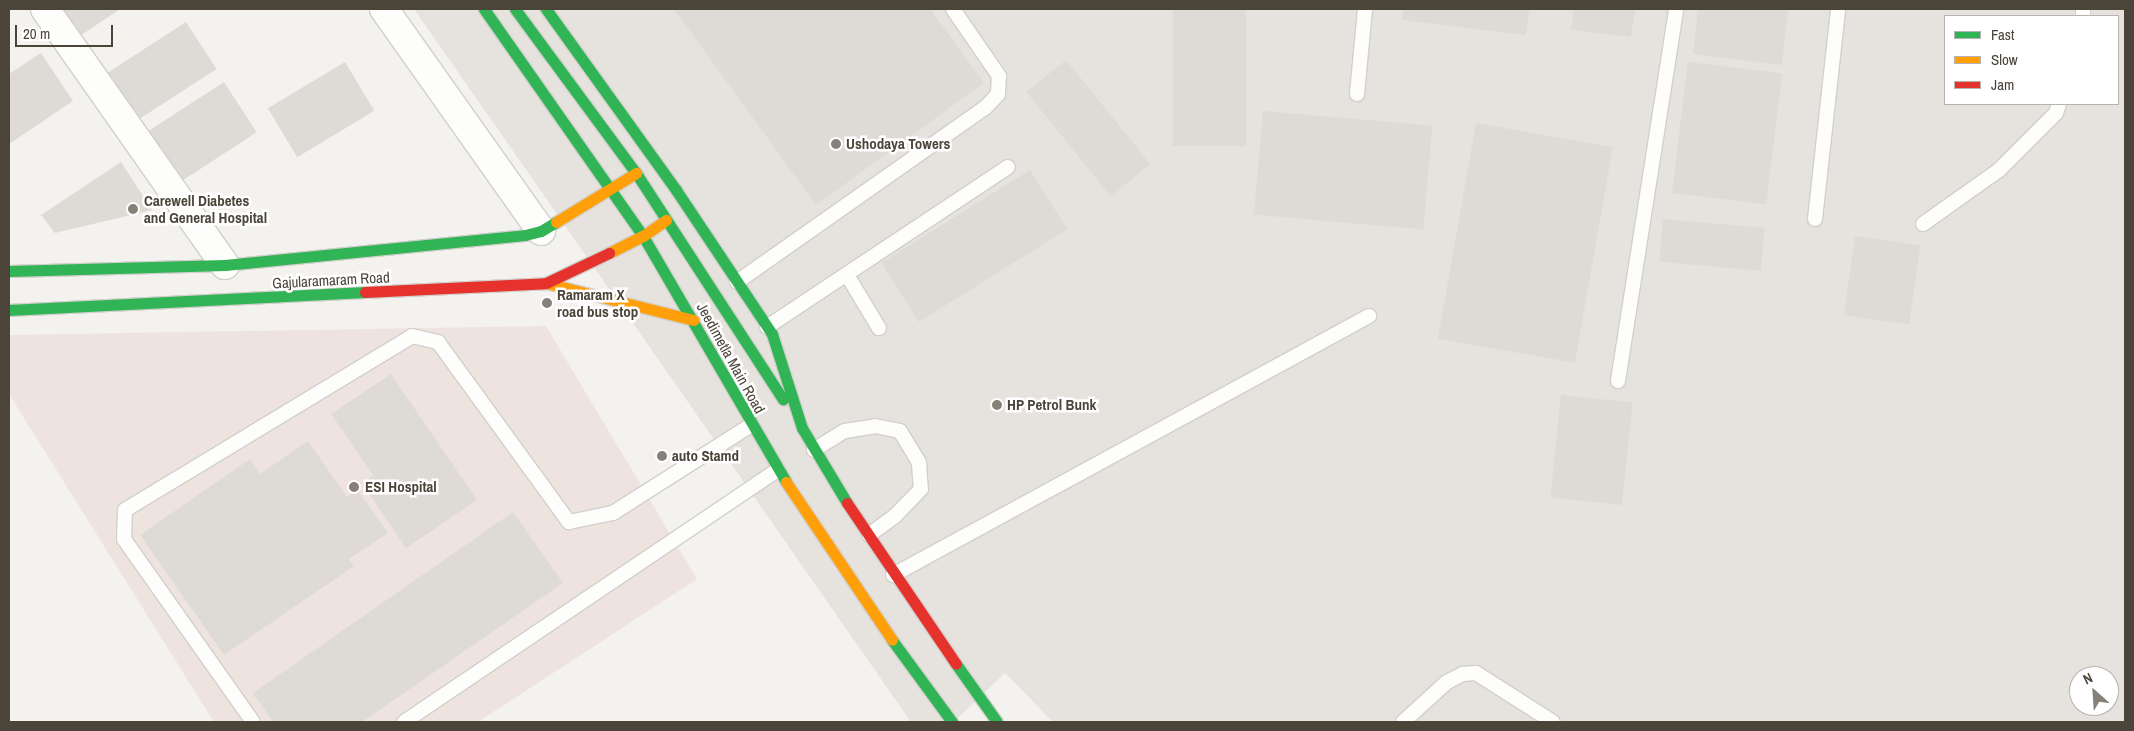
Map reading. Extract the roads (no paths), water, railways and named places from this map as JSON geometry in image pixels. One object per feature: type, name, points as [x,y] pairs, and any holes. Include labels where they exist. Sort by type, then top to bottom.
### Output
[{"type":"main road","name":"Jeedimetla Main Road","points":[[484,9],[643,236],[778,470],[865,603],[952,722]]},
{"type":"main road","points":[[515,9],[636,173],[802,428],[814,450],[894,574],[997,722]]},
{"type":"main road","points":[[565,9],[549,13],[676,190],[772,334],[802,428]]},
{"type":"main road","name":"Gajularamaram Road","points":[[9,271],[225,265],[541,231],[636,173]]},
{"type":"main road","name":"Gajularamaram Road","points":[[9,310],[546,283],[643,236],[666,220]]},
{"type":"main road","points":[[546,283],[693,320]]},
{"type":"street","points":[[46,9],[225,265]]},
{"type":"street","points":[[384,9],[541,231]]},
{"type":"lane","points":[[737,282],[985,108],[998,94],[999,76],[954,9]]},
{"type":"lane","points":[[1357,94],[1365,9]]},
{"type":"lane","points":[[1618,381],[1676,9]]},
{"type":"lane","points":[[1815,219],[1838,9]]},
{"type":"lane","points":[[1923,224],[2000,170],[2056,113],[2059,105]]},
{"type":"lane","points":[[767,327],[1008,167]]},
{"type":"lane","points":[[847,275],[879,328]]},
{"type":"lane","points":[[894,574],[1369,316]]},
{"type":"lane","points":[[253,722],[124,539],[125,510],[412,336],[438,342],[569,522],[614,513],[751,425]]},
{"type":"lane","points":[[814,450],[845,432],[875,426],[900,431],[919,463],[921,489],[895,516],[869,535]]},
{"type":"lane","points":[[404,722],[778,470]]},
{"type":"lane","points":[[1402,722],[1447,682],[1463,674],[1476,674],[1553,722]]},
{"type":"place","name":"Ushodaya Towers","points":[[836,144]]},
{"type":"place","name":"Carewell Diabetes and General Hospital","points":[[133,209]]},
{"type":"place","name":"Ramaram X road bus stop","points":[[547,303]]},
{"type":"place","name":"HP Petrol Bunk","points":[[997,405]]},
{"type":"place","name":"auto Stamd","points":[[662,456]]},
{"type":"place","name":"ESI Hospital","points":[[354,487]]}]
